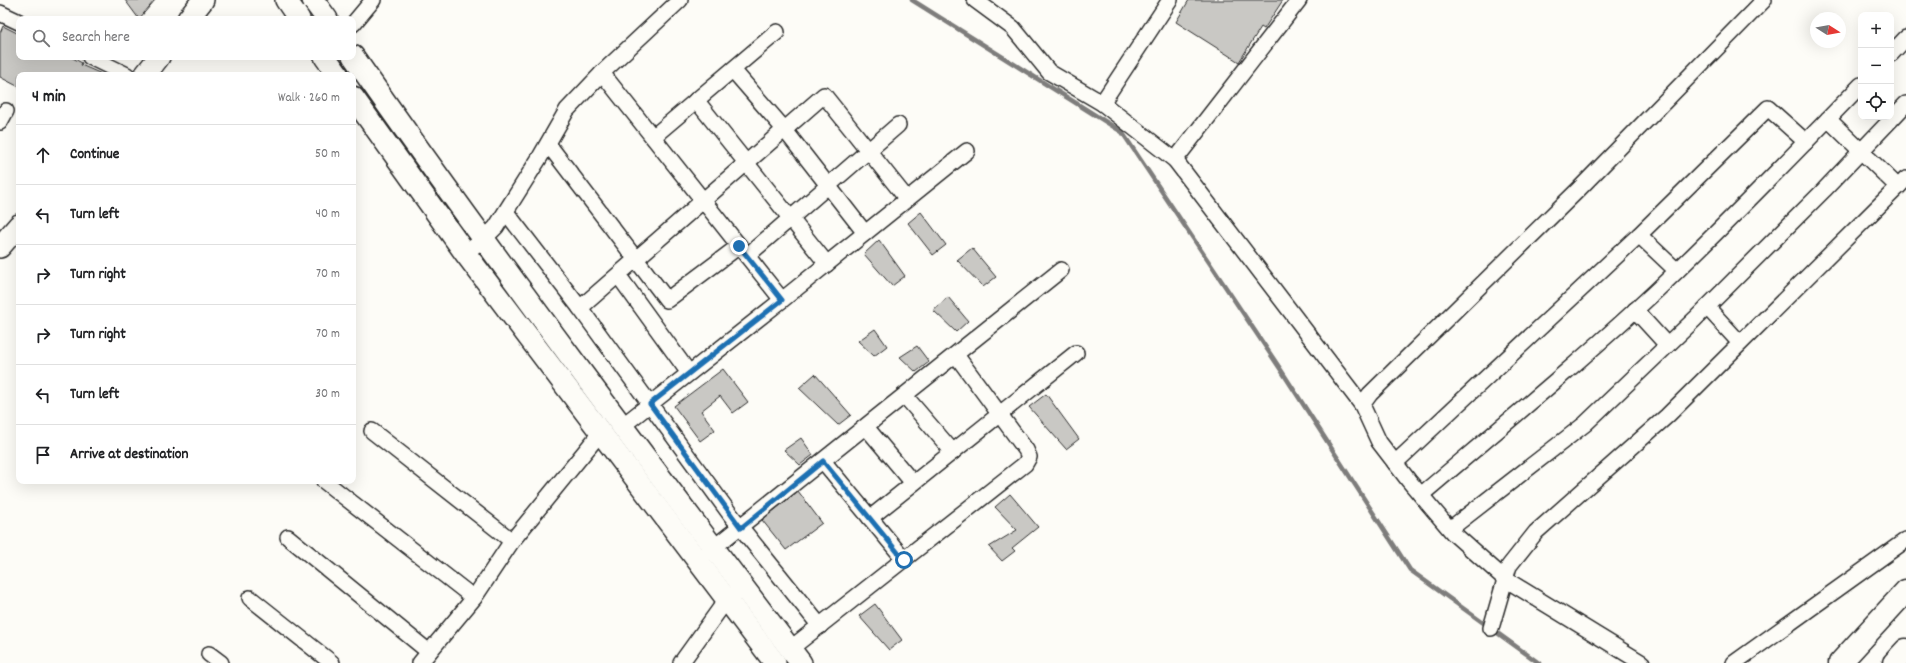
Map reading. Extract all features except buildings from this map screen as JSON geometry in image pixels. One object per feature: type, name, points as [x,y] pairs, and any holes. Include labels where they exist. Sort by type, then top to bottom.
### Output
[{"type":"highway","points":[[1840,663],[1906,591]]},
{"type":"highway","points":[[1894,663],[1906,650]]},
{"type":"street","points":[[286,0],[297,16]]},
{"type":"street","points":[[313,0],[325,16]]},
{"type":"street","points":[[356,20],[373,0]]},
{"type":"street","points":[[465,253],[483,240],[496,227],[548,144],[566,110],[602,73],[680,0]]},
{"type":"street","points":[[975,0],[1013,28],[1049,72],[1102,104],[1176,160],[1362,405],[1379,442],[1450,529],[1505,579],[1642,663]]},
{"type":"street","points":[[1102,104],[1170,0]]},
{"type":"street","points":[[1176,160],[1299,0]]},
{"type":"street","points":[[1362,405],[1370,394],[1578,190],[1764,0]]},
{"type":"street","points":[[0,13],[16,21]]},
{"type":"street","points":[[653,138],[777,32]]},
{"type":"street","points":[[1894,51],[1906,38]]},
{"type":"street","points":[[96,60],[121,72]]},
{"type":"street","points":[[147,72],[157,60]]},
{"type":"street","points":[[327,60],[336,72]]},
{"type":"street","points":[[356,60],[483,240],[621,427],[706,554],[735,593],[775,663]]},
{"type":"street","points":[[733,70],[784,129],[865,233]]},
{"type":"street","points":[[602,73],[782,300]]},
{"type":"street","points":[[1420,494],[1547,389],[1635,310],[1806,142],[1858,88]]},
{"type":"street","points":[[580,308],[824,94],[908,199]]},
{"type":"street","points":[[696,100],[827,264]]},
{"type":"street","points":[[356,101],[465,253],[601,432],[706,554]]},
{"type":"street","points":[[1450,529],[1586,424],[1706,307],[1906,104]]},
{"type":"street","points":[[1395,463],[1639,235],[1768,108],[1806,142]]},
{"type":"street","points":[[1491,628],[1509,566],[1536,532],[1667,416],[1902,183],[1860,152],[1828,119]]},
{"type":"street","points":[[548,144],[667,300],[743,251],[790,218],[898,125]]},
{"type":"street","points":[[621,427],[967,151]]},
{"type":"street","points":[[506,212],[580,308],[741,528],[820,626]]},
{"type":"street","points":[[0,246],[16,228]]},
{"type":"street","points":[[1639,235],[1677,270]]},
{"type":"street","points":[[706,554],[741,528],[1061,270]]},
{"type":"street","points":[[618,275],[689,374]]},
{"type":"street","points":[[1706,307],[1740,343]]},
{"type":"street","points":[[1635,310],[1667,345]]},
{"type":"street","points":[[870,518],[1076,353]]},
{"type":"street","points":[[735,593],[795,656],[820,626],[1025,464],[1029,457],[1026,450],[956,355]]},
{"type":"street","points":[[905,396],[953,452]]},
{"type":"street","points":[[866,427],[913,483]]},
{"type":"street","points":[[372,431],[512,541]]},
{"type":"street","points":[[288,537],[424,657],[474,598],[512,541],[601,432]]},
{"type":"street","points":[[823,461],[904,560]]},
{"type":"street","points":[[328,484],[474,598]]},
{"type":"street","points":[[1734,663],[1906,540]]},
{"type":"street","points":[[681,663],[735,593]]},
{"type":"street","points":[[250,598],[332,663]]},
{"type":"street","points":[[209,654],[221,663]]},
{"type":"waterway","points":[[912,0],[1122,132],[1281,370],[1410,570],[1539,663]]},
{"type":"route","points":[[739,246],[782,300],[650,404],[741,528],[823,461],[904,560]]}]
